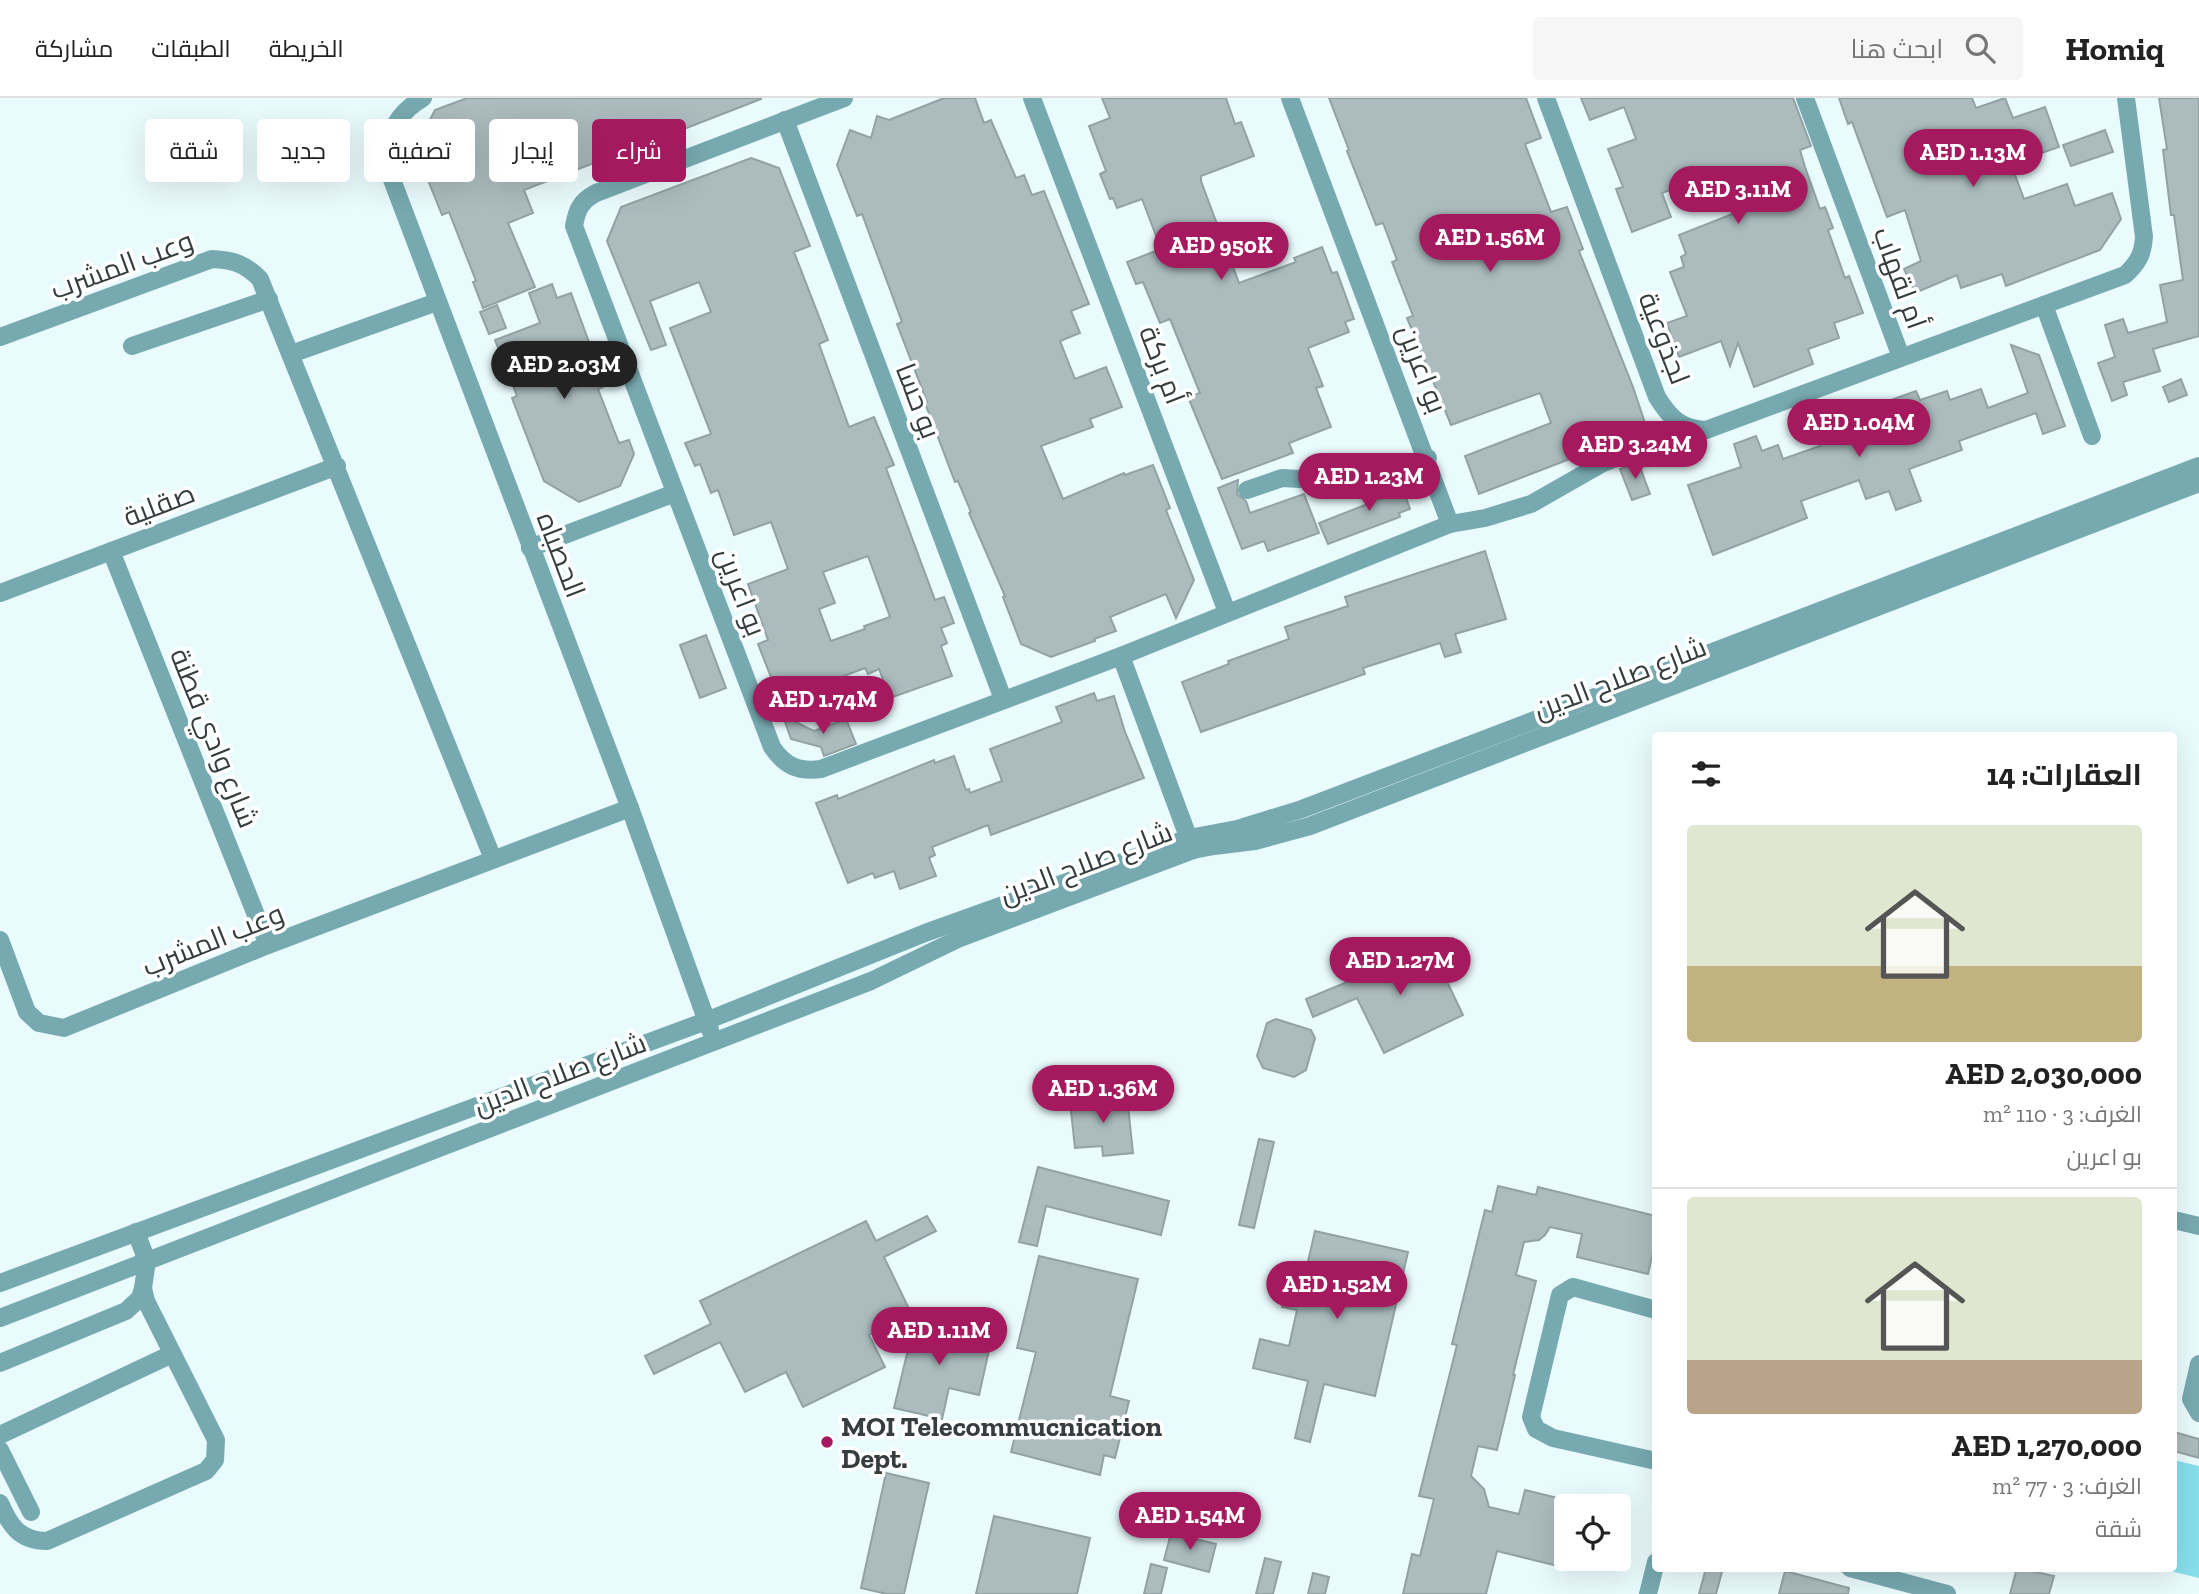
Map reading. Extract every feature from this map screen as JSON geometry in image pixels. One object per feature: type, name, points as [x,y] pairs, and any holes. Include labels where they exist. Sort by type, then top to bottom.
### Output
[{"type":"street","name":"الحصباه","points":[[423,98],[410,106],[391,130],[387,162],[437,302],[630,808],[714,1041]]},
{"type":"street","name":"بو اعرين","points":[[844,98],[596,192],[584,200],[576,212],[574,226],[772,747],[780,759],[792,768],[807,771],[821,769],[1121,656],[1450,524],[1290,98]]},
{"type":"street","name":"أم بركة","points":[[1032,98],[1227,612]]},
{"type":"street","name":"لجذوعية","points":[[1546,98],[1657,397],[1669,416],[1690,430]]},
{"type":"street","name":"أم لقهاب","points":[[1805,98],[1901,358]]},
{"type":"street","points":[[1450,524],[1485,518],[1531,504],[1603,463],[1690,430],[1706,430],[2125,275],[2136,265],[2143,253],[2144,237],[2126,98]]},
{"type":"street","name":"بو حسا","points":[[785,120],[1003,699]]},
{"type":"street","name":"وعب المشرب","points":[[0,337],[212,259],[231,260],[248,267],[260,279],[493,859]]},
{"type":"street","points":[[132,346],[269,299]]},
{"type":"street","points":[[291,354],[437,302]]},
{"type":"street","points":[[2044,305],[2092,436]]},
{"type":"street","points":[[1247,490],[1282,478],[1354,482],[1427,458]]},
{"type":"street","name":"صقلية","points":[[0,593],[337,466]]},
{"type":"street","name":"شارع صلاح الدين","points":[[0,1283],[706,1021],[925,933],[1302,809],[2199,466]]},
{"type":"street","name":"شارع صلاح الدين","points":[[0,1318],[871,982],[960,938],[1191,844],[1214,846],[1255,841],[1310,826],[2199,483]]},
{"type":"street","points":[[530,548],[675,493]]},
{"type":"street","name":"شارع وادي قطنة","points":[[111,551],[268,945]]},
{"type":"street","points":[[1121,656],[1191,844]]},
{"type":"street","name":"وعب المشرب","points":[[0,940],[27,1012],[39,1023],[64,1028],[268,945],[630,808]]},
{"type":"street","points":[[2177,1221],[2199,1226]]},
{"type":"street","points":[[0,1363],[126,1311],[140,1298],[147,1261],[136,1232]]},
{"type":"street","points":[[1652,1309],[1573,1287],[1560,1295],[1531,1417],[1536,1429],[1553,1438],[1652,1460]]},
{"type":"street","points":[[0,1503],[15,1531],[29,1539],[47,1541],[206,1471],[211,1466],[217,1453],[216,1440],[146,1301],[143,1288]]},
{"type":"street","points":[[0,1435],[172,1354]]},
{"type":"street","points":[[2199,1364],[2191,1399],[2199,1413]]},
{"type":"street","points":[[0,1450],[32,1512]]},
{"type":"street","points":[[1648,1594],[1654,1572]]},
{"type":"street","points":[[1881,1572],[1912,1576],[1947,1594]]},
{"type":"shaded area","points":[[2177,1461],[2199,1466],[2199,1578],[2174,1572],[2177,1572]]},
{"type":"building","points":[[467,98],[761,98],[686,128],[686,119],[592,119],[592,164],[578,169],[578,119],[489,119],[489,182],[545,182],[524,190],[533,213],[508,223],[535,287],[483,308],[473,282],[476,281],[449,212],[442,215],[429,182],[475,182],[475,119],[430,119],[435,110]]},
{"type":"building","points":[[944,98],[975,98],[984,123],[991,120],[1016,178],[1024,175],[1032,195],[1044,191],[1089,304],[1071,311],[1080,333],[1060,341],[1075,379],[1106,367],[1122,407],[1090,419],[1093,427],[1041,446],[1063,499],[1124,473],[1125,475],[1153,465],[1170,508],[1166,510],[1194,580],[1176,618],[1166,594],[1110,617],[1116,631],[1051,657],[1021,644],[1003,597],[1005,596],[958,481],[955,482],[925,403],[927,402],[897,324],[902,322],[862,214],[857,216],[837,165],[850,130],[871,138],[877,116],[889,120]]},
{"type":"building","points":[[1102,98],[1226,98],[1235,124],[1241,122],[1254,156],[1201,176],[1201,181],[1239,283],[1296,262],[1294,258],[1322,247],[1332,273],[1337,272],[1354,319],[1345,322],[1349,332],[1308,348],[1323,386],[1316,388],[1331,427],[1289,443],[1293,453],[1222,479],[1188,397],[1200,393],[1170,319],[1160,323],[1143,282],[1136,284],[1127,262],[1161,249],[1142,199],[1117,208],[1113,198],[1110,199],[1100,174],[1106,171],[1089,126],[1110,118]]},
{"type":"building","points":[[1329,98],[1526,98],[1541,138],[1525,144],[1551,212],[1567,207],[1583,249],[1579,251],[1645,423],[1588,446],[1590,450],[1562,462],[1479,494],[1465,456],[1551,423],[1540,393],[1451,425],[1407,318],[1413,316],[1392,262],[1397,260],[1383,223],[1376,225]]},
{"type":"building","points":[[1581,98],[1793,98],[1811,146],[1800,150],[1805,167],[1820,209],[1825,207],[1833,228],[1828,230],[1845,278],[1849,276],[1863,313],[1834,323],[1839,338],[1808,349],[1813,364],[1754,387],[1738,343],[1730,366],[1721,341],[1679,357],[1667,323],[1687,316],[1670,272],[1684,267],[1681,257],[1686,254],[1679,235],[1735,213],[1723,181],[1710,187],[1706,176],[1662,193],[1671,217],[1632,232],[1616,189],[1623,187],[1608,149],[1636,139],[1624,107],[1590,120]]},
{"type":"building","points":[[1839,98],[1972,98],[1976,108],[2005,98],[2013,118],[2045,107],[2059,147],[2011,164],[2024,199],[2067,184],[2075,206],[2112,193],[2121,219],[2100,250],[2006,286],[2002,274],[1961,288],[1957,275],[1915,293],[1904,269],[1921,261],[1905,210],[1887,217],[1852,122],[1848,124]]},
{"type":"building","points":[[2159,98],[2199,98],[2199,336],[2153,349],[2160,371],[2123,382],[2127,395],[2112,401],[2098,363],[2115,357],[2105,325],[2123,319],[2128,333],[2167,322],[2160,285],[2183,280],[2174,215],[2171,215],[2163,150],[2167,149]]},
{"type":"building","points":[[2105,130],[2113,152],[2071,166],[2063,145]]},
{"type":"building","points":[[751,158],[779,168],[810,246],[794,252],[828,340],[819,344],[849,427],[874,417],[894,465],[886,468],[935,600],[944,597],[954,623],[941,628],[947,643],[941,646],[952,676],[890,698],[879,669],[868,674],[865,668],[780,700],[758,644],[768,640],[748,584],[788,569],[771,522],[734,535],[718,490],[711,493],[700,464],[695,466],[685,443],[711,434],[670,328],[711,312],[699,282],[650,301],[666,345],[651,350],[607,241],[621,207]],"holes":[[[868,556],[890,617],[831,641],[819,609],[835,603],[823,572]]]},
{"type":"building","points":[[552,284],[557,298],[571,293],[605,386],[598,389],[619,443],[629,440],[634,454],[620,486],[579,502],[544,481],[512,398],[517,396],[495,340],[540,323],[529,293]]},
{"type":"building","points":[[497,305],[506,328],[489,334],[480,312]]},
{"type":"building","points":[[2011,345],[2039,355],[2065,426],[2043,434],[2036,413],[1959,441],[1962,450],[1909,469],[1921,501],[1896,510],[1889,491],[1866,499],[1859,480],[1801,501],[1807,518],[1713,555],[1688,485],[1741,467],[1734,444],[1756,436],[1762,451],[1778,445],[1783,459],[1820,446],[1818,440],[1843,431],[1848,444],[1894,427],[1885,402],[1916,391],[1920,400],[1947,391],[1950,400],[1981,389],[1988,408],[2028,393]]},
{"type":"building","points":[[2181,379],[2187,395],[2169,402],[2163,387]]},
{"type":"building","points":[[1638,462],[1650,494],[1632,500],[1620,469]]},
{"type":"building","points":[[1410,477],[1414,485],[1403,489],[1410,509],[1399,513],[1400,517],[1328,544],[1319,523],[1388,496],[1384,485]]},
{"type":"building","points":[[1238,480],[1237,494],[1246,501],[1250,513],[1304,494],[1319,533],[1268,551],[1264,541],[1242,549],[1218,488]]},
{"type":"building","points":[[1485,551],[1506,619],[1455,634],[1461,652],[1445,657],[1440,643],[1363,668],[1365,674],[1201,732],[1182,682],[1229,664],[1228,661],[1289,639],[1285,627],[1348,606],[1345,597]]},
{"type":"building","points":[[706,635],[726,688],[700,698],[680,645]]},
{"type":"building","points":[[1094,693],[1097,701],[1114,696],[1144,778],[991,835],[988,825],[932,847],[935,855],[929,858],[936,876],[900,889],[894,871],[875,878],[873,873],[848,883],[816,803],[837,795],[838,799],[934,760],[935,763],[954,756],[966,790],[969,789],[970,793],[1002,781],[990,749],[1062,722],[1056,707]]},
{"type":"building","points":[[783,716],[814,731],[846,719],[856,744],[824,756],[821,747],[791,739]]},
{"type":"building","points":[[1453,938],[1460,956],[1439,965],[1463,1015],[1384,1053],[1357,998],[1313,1017],[1306,999]]},
{"type":"building","points":[[1276,1019],[1311,1030],[1315,1038],[1306,1070],[1294,1077],[1263,1068],[1257,1056],[1267,1023]]},
{"type":"building","points":[[1127,1096],[1133,1153],[1103,1156],[1102,1146],[1075,1148],[1070,1102]]},
{"type":"building","points":[[1259,1139],[1274,1142],[1254,1228],[1239,1225]]},
{"type":"building","points":[[1038,1167],[1169,1201],[1161,1235],[1046,1206],[1037,1246],[1019,1242]]},
{"type":"building","points":[[1498,1186],[1536,1195],[1538,1187],[1652,1215],[1652,1256],[1648,1274],[1577,1257],[1582,1234],[1550,1227],[1539,1240],[1524,1242],[1516,1275],[1536,1281],[1515,1375],[1497,1450],[1478,1446],[1471,1476],[1484,1489],[1489,1507],[1519,1514],[1525,1490],[1554,1497],[1554,1565],[1497,1551],[1486,1594],[1403,1594],[1412,1554],[1420,1556],[1434,1499],[1419,1496],[1457,1345],[1452,1344],[1485,1210],[1492,1212]]},
{"type":"building","points":[[927,1216],[936,1231],[884,1257],[912,1315],[869,1335],[885,1367],[803,1407],[786,1372],[745,1392],[720,1342],[654,1374],[645,1356],[711,1324],[700,1301],[866,1221],[876,1241]]},
{"type":"building","points":[[1315,1231],[1408,1252],[1375,1396],[1324,1384],[1310,1442],[1295,1438],[1308,1381],[1253,1368],[1260,1339],[1289,1346],[1297,1310],[1282,1307],[1289,1276],[1304,1279]]},
{"type":"building","points":[[1039,1256],[1138,1279],[1110,1396],[1129,1401],[1115,1458],[1104,1455],[1100,1475],[1011,1452],[1036,1352],[1017,1348]]},
{"type":"building","points":[[916,1316],[963,1327],[961,1339],[990,1346],[979,1395],[949,1388],[942,1419],[894,1408]]},
{"type":"building","points":[[2177,1433],[2199,1439],[2199,1458],[2177,1452]]},
{"type":"building","points":[[886,1473],[929,1483],[904,1594],[887,1594],[861,1588]]},
{"type":"building","points":[[994,1516],[1090,1538],[1077,1594],[976,1594]]},
{"type":"building","points":[[1171,1533],[1216,1544],[1209,1572],[1164,1560]]},
{"type":"building","points":[[1265,1558],[1281,1562],[1273,1594],[1256,1594]]},
{"type":"building","points":[[1151,1564],[1167,1568],[1161,1594],[1144,1594]]},
{"type":"building","points":[[1705,1572],[1722,1572],[1716,1594],[1699,1594]]},
{"type":"building","points":[[1785,1572],[1849,1588],[1848,1594],[1779,1594]]},
{"type":"building","points":[[2016,1572],[2054,1576],[2049,1594],[2010,1594]]},
{"type":"building","points":[[1313,1573],[1329,1577],[1325,1594],[1308,1594]]},
{"type":"place","name":"MOI Telecommucnication Dept.","points":[[827,1442]]}]
